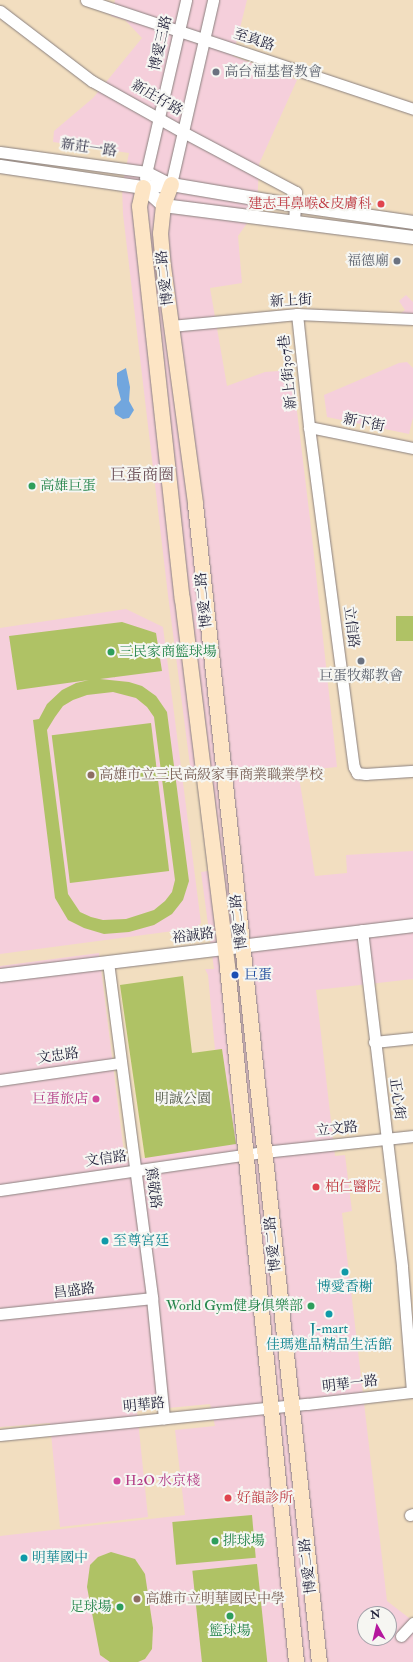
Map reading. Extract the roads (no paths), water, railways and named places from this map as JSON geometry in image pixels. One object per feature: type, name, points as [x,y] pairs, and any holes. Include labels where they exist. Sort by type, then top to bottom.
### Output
[{"type":"main road","name":"博愛二路","points":[[145,180],[139,206],[183,607],[224,948],[246,1154],[269,1408],[296,1662]]},
{"type":"main road","name":"博愛二路","points":[[171,184],[163,205],[160,233],[195,504],[290,1406],[319,1662]]},
{"type":"street","name":"至真路","points":[[86,0],[413,109]]},
{"type":"street","name":"博愛三路","points":[[145,180],[186,0]]},
{"type":"street","points":[[171,184],[212,0]]},
{"type":"street","name":"新庄仔路","points":[[0,11],[92,81],[183,132],[296,192],[294,220]]},
{"type":"street","name":"新莊一路","points":[[0,152],[145,180]]},
{"type":"street","points":[[0,166],[145,180],[295,205],[413,222]]},
{"type":"street","points":[[145,180],[163,205],[294,220],[413,237]]},
{"type":"street","name":"新上街","points":[[171,326],[297,314],[413,319]]},
{"type":"street","name":"新上街307巷","points":[[297,314],[309,427]]},
{"type":"street","name":"新下街","points":[[309,427],[413,448]]},
{"type":"street","name":"立信路","points":[[309,427],[354,767],[357,773],[366,774],[413,771]]},
{"type":"street","name":"裕誠路","points":[[0,975],[413,925]]},
{"type":"street","name":"正心街","points":[[362,930],[374,1042],[407,1267],[413,1392]]},
{"type":"street","name":"篤敬路","points":[[108,962],[120,1063],[152,1298],[164,1418]]},
{"type":"street","points":[[374,1042],[413,1038]]},
{"type":"street","name":"文忠路","points":[[0,1080],[120,1063]]},
{"type":"street","name":"立文路","points":[[264,1152],[413,1136]]},
{"type":"street","name":"文信路","points":[[0,1190],[264,1152]]},
{"type":"street","name":"昌盛路","points":[[0,1314],[152,1298]]},
{"type":"street","name":"明華一路","points":[[290,1406],[413,1392]]},
{"type":"street","name":"明華路","points":[[0,1435],[290,1406]]},
{"type":"street","points":[[401,1636],[413,1623]]},
{"type":"water","points":[[126,368],[130,387],[129,401],[134,410],[129,418],[123,419],[115,414],[114,407],[121,400],[117,385],[117,373]]},
{"type":"place","name":"高台福基督教會","points":[[216,72]]},
{"type":"place","name":"建志耳鼻喉&皮膚科","points":[[381,204]]},
{"type":"place","name":"福德廟","points":[[397,261]]},
{"type":"place","name":"高雄巨蛋","points":[[32,486]]},
{"type":"place","name":"三民家商籃球場","points":[[111,652]]},
{"type":"place","name":"巨蛋牧鄰教會","points":[[361,661]]},
{"type":"place","name":"高雄市立三民高級家事商業職業學校","points":[[91,775]]},
{"type":"place","name":"巨蛋","points":[[235,975]]},
{"type":"place","name":"巨蛋旅店","points":[[96,1099]]},
{"type":"place","name":"柏仁醫院","points":[[316,1187]]},
{"type":"place","name":"至尊宮廷","points":[[105,1241]]},
{"type":"place","name":"博愛香榭","points":[[345,1272]]},
{"type":"place","name":"World Gym健身俱樂部","points":[[311,1306]]},
{"type":"place","name":"J-mart 佳瑪進品精品生活館","points":[[329,1314]]},
{"type":"place","name":"H2O 水京棧","points":[[117,1481]]},
{"type":"place","name":"好韻診所","points":[[228,1498]]},
{"type":"place","name":"排球場","points":[[215,1541]]},
{"type":"place","name":"明華國中","points":[[24,1558]]},
{"type":"place","name":"高雄市立明華國民中學","points":[[137,1599]]},
{"type":"place","name":"足球場","points":[[120,1607]]},
{"type":"place","name":"籃球場","points":[[230,1616]]},
{"type":"district","name":"巨蛋商圈","points":[[142,475]]},
{"type":"park label","name":"明誠公園","points":[[183,1099]]}]
